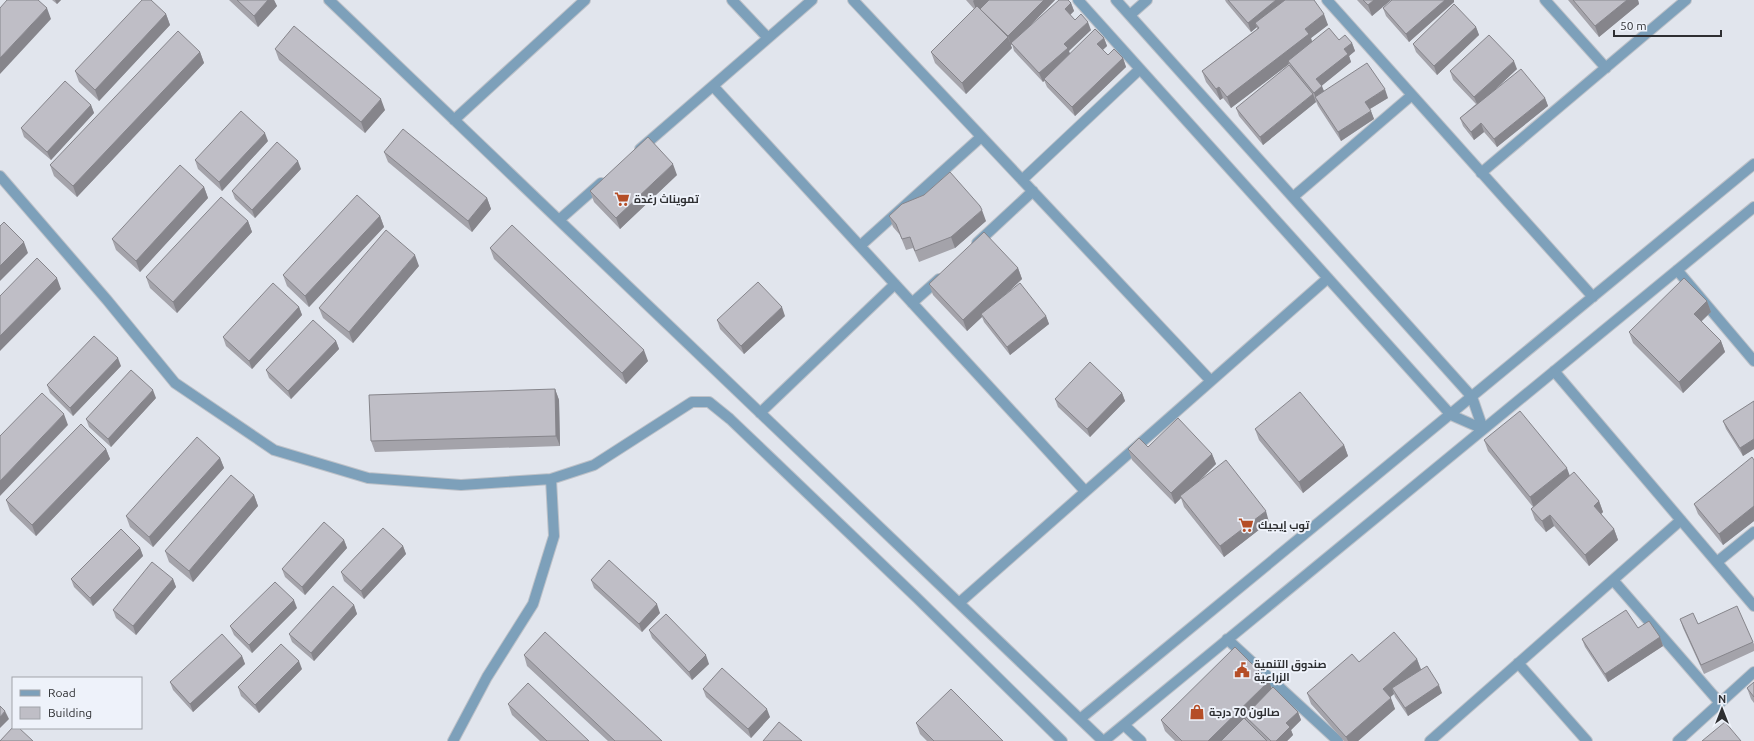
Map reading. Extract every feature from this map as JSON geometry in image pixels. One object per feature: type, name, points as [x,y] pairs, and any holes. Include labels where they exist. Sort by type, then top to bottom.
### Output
[{"type":"street","points":[[328,0],[1104,741],[1754,206]]},
{"type":"street","points":[[454,120],[585,0]]},
{"type":"street","points":[[732,0],[768,38]]},
{"type":"street","points":[[630,158],[812,0]]},
{"type":"street","points":[[853,0],[1211,380]]},
{"type":"street","points":[[1078,0],[1451,415],[1483,429]]},
{"type":"street","points":[[1116,0],[1472,397],[1483,429]]},
{"type":"street","points":[[1130,16],[1147,0]]},
{"type":"street","points":[[1328,0],[1593,297]]},
{"type":"street","points":[[1545,0],[1606,68]]},
{"type":"street","points":[[1481,173],[1686,0]]},
{"type":"street","points":[[1022,180],[1140,69]]},
{"type":"street","points":[[713,86],[1085,491]]},
{"type":"street","points":[[1293,197],[1412,95]]},
{"type":"street","points":[[860,246],[981,137]]},
{"type":"street","points":[[1080,719],[1754,164]]},
{"type":"street","points":[[0,176],[107,300],[175,383],[274,450],[368,478],[461,485],[551,479],[594,465],[692,402],[709,402],[730,419],[917,598],[1062,741]]},
{"type":"street","points":[[559,220],[606,179]]},
{"type":"street","points":[[970,250],[1033,191]]},
{"type":"street","points":[[1677,270],[1754,361]]},
{"type":"street","points":[[912,303],[947,271]]},
{"type":"street","points":[[958,603],[1328,278]]},
{"type":"street","points":[[760,413],[895,284]]},
{"type":"street","points":[[1554,371],[1754,606]]},
{"type":"street","points":[[453,741],[487,677],[533,604],[554,536],[551,479]]},
{"type":"street","points":[[1430,741],[1681,520]]},
{"type":"street","points":[[1717,562],[1754,532]]},
{"type":"street","points":[[1613,580],[1720,703]]},
{"type":"street","points":[[1228,639],[1338,741]]},
{"type":"street","points":[[1518,663],[1587,741]]},
{"type":"street","points":[[1678,741],[1754,672]]},
{"type":"street","points":[[1124,724],[1141,741]]},
{"type":"building","points":[[7,0],[38,0],[47,8],[0,58],[0,8]]},
{"type":"building","points":[[142,0],[151,0],[166,14],[95,90],[75,71]]},
{"type":"building","points":[[237,0],[268,0],[254,16]]},
{"type":"building","points":[[989,0],[1044,0],[1008,36],[980,9]]},
{"type":"building","points":[[1059,0],[1068,0],[1071,3],[1065,9],[1075,20],[1081,14],[1088,22],[1064,44],[1068,48],[1039,73],[1011,43]]},
{"type":"building","points":[[1228,0],[1276,0],[1248,23]]},
{"type":"building","points":[[1285,0],[1314,0],[1324,14],[1305,29],[1309,34],[1227,97],[1219,87],[1216,89],[1202,71],[1259,28],[1255,23]]},
{"type":"building","points":[[1363,0],[1374,0],[1368,5]]},
{"type":"building","points":[[1392,0],[1445,0],[1406,34],[1383,8]]},
{"type":"building","points":[[1573,0],[1627,0],[1595,26]]},
{"type":"building","points":[[1454,4],[1476,27],[1434,66],[1413,44]]},
{"type":"building","points":[[977,6],[1008,37],[962,83],[931,52]]},
{"type":"building","points":[[294,26],[381,99],[361,122],[275,49]]},
{"type":"building","points":[[1329,28],[1339,40],[1345,35],[1352,43],[1344,49],[1348,54],[1316,79],[1322,86],[1314,93],[1288,61]]},
{"type":"building","points":[[1095,29],[1104,38],[1097,44],[1108,55],[1114,49],[1123,58],[1072,107],[1044,79]]},
{"type":"building","points":[[178,31],[200,52],[73,186],[50,165]]},
{"type":"building","points":[[1489,35],[1514,61],[1474,97],[1450,71]]},
{"type":"building","points":[[1367,63],[1385,89],[1365,102],[1371,111],[1338,132],[1315,97]]},
{"type":"building","points":[[1289,65],[1313,94],[1260,137],[1236,108]]},
{"type":"building","points":[[1521,69],[1545,98],[1494,139],[1481,123],[1471,132],[1460,118]]},
{"type":"building","points":[[65,81],[91,105],[47,152],[21,128]]},
{"type":"building","points":[[241,111],[265,133],[219,182],[195,160]]},
{"type":"building","points":[[403,129],[487,198],[468,221],[384,152]]},
{"type":"building","points":[[648,137],[673,164],[616,218],[590,191]]},
{"type":"building","points":[[277,142],[298,161],[252,210],[232,191]]},
{"type":"building","points":[[180,165],[204,187],[136,261],[112,239]]},
{"type":"building","points":[[950,172],[982,210],[951,237],[915,251],[910,237],[902,239],[896,224],[889,216],[902,204],[924,195]]},
{"type":"building","points":[[357,195],[380,216],[305,296],[283,275]]},
{"type":"building","points":[[221,197],[248,221],[173,302],[146,277]]},
{"type":"building","points":[[4,222],[24,242],[0,266],[0,226]]},
{"type":"building","points":[[512,225],[644,350],[622,373],[490,248]]},
{"type":"building","points":[[386,230],[415,255],[349,332],[319,308]]},
{"type":"building","points":[[984,232],[1018,268],[963,320],[929,284]]},
{"type":"building","points":[[37,258],[57,278],[0,336],[0,296]]},
{"type":"building","points":[[1684,278],[1707,301],[1694,314],[1721,341],[1679,382],[1629,332]]},
{"type":"building","points":[[758,282],[782,307],[741,346],[717,320]]},
{"type":"building","points":[[273,283],[299,307],[249,361],[223,337]]},
{"type":"building","points":[[1020,283],[1046,316],[1007,347],[981,314]]},
{"type":"building","points":[[313,320],[336,341],[288,391],[266,370]]},
{"type":"building","points":[[94,336],[118,358],[70,408],[47,385]]},
{"type":"building","points":[[1090,362],[1122,393],[1087,429],[1055,399]]},
{"type":"building","points":[[131,370],[153,390],[108,439],[86,419]]},
{"type":"building","points":[[555,389],[556,436],[371,441],[369,395]]},
{"type":"building","points":[[1300,392],[1344,445],[1299,482],[1255,429]]},
{"type":"building","points":[[42,393],[64,414],[0,481],[0,436]]},
{"type":"building","points":[[1754,401],[1754,439],[1740,448],[1723,421]]},
{"type":"building","points":[[1520,411],[1567,468],[1530,497],[1484,440]]},
{"type":"building","points":[[1178,418],[1212,454],[1171,493],[1128,449],[1139,438],[1148,447]]},
{"type":"building","points":[[81,424],[106,449],[32,525],[6,500]]},
{"type":"building","points":[[197,437],[220,458],[149,537],[126,516]]},
{"type":"building","points":[[1752,457],[1754,460],[1754,506],[1719,534],[1694,504]]},
{"type":"building","points":[[1226,460],[1266,511],[1220,546],[1180,496]]},
{"type":"building","points":[[1574,472],[1599,501],[1594,506],[1614,529],[1585,555],[1550,515],[1542,521],[1531,509]]},
{"type":"building","points":[[231,475],[254,495],[189,571],[165,551]]},
{"type":"building","points":[[324,522],[344,540],[302,587],[282,569]]},
{"type":"building","points":[[383,528],[403,546],[361,591],[341,572]]},
{"type":"building","points":[[121,529],[140,548],[90,598],[71,579]]},
{"type":"building","points":[[609,560],[657,604],[639,624],[591,580]]},
{"type":"building","points":[[152,562],[173,579],[133,626],[113,610]]},
{"type":"building","points":[[275,582],[294,600],[249,645],[230,626]]},
{"type":"building","points":[[333,586],[354,605],[311,653],[289,634]]},
{"type":"building","points":[[1737,606],[1753,642],[1701,665],[1680,619],[1693,613],[1698,624]]},
{"type":"building","points":[[1626,610],[1638,628],[1649,621],[1660,637],[1605,674],[1582,639]]},
{"type":"building","points":[[666,614],[706,655],[689,672],[649,630]]},
{"type":"building","points":[[545,632],[662,741],[615,741],[524,655]]},
{"type":"building","points":[[1394,632],[1417,659],[1383,689],[1391,698],[1346,737],[1307,693],[1352,654],[1359,662]]},
{"type":"building","points":[[222,634],[242,656],[190,704],[170,682]]},
{"type":"building","points":[[281,644],[299,661],[255,705],[238,687]]},
{"type":"building","points":[[1235,647],[1269,681],[1208,741],[1182,741],[1161,720]]},
{"type":"building","points":[[1427,666],[1439,685],[1405,708],[1392,688]]},
{"type":"building","points":[[722,668],[767,709],[748,729],[703,689]]},
{"type":"building","points":[[1754,682],[1754,697],[1747,688]]},
{"type":"building","points":[[528,683],[589,741],[547,741],[508,704]]},
{"type":"building","points":[[1273,687],[1298,712],[1286,723],[1290,727],[1276,741],[1271,741],[1245,716]]},
{"type":"building","points":[[951,689],[1003,741],[934,741],[916,723]]},
{"type":"building","points":[[0,706],[5,711],[0,717]]},
{"type":"building","points":[[1244,718],[1267,741],[1221,741]]},
{"type":"building","points":[[779,722],[802,741],[763,741]]},
{"type":"building","points":[[1725,722],[1741,741],[1702,741]]},
{"type":"building","points":[[12,728],[20,729],[33,741],[0,741]]},
{"type":"place","name":"تمويناث رغدة","points":[[622,199]]},
{"type":"place","name":"توب إيجيك","points":[[1246,525]]},
{"type":"place","name":"صندوق التنمية الزراعية","points":[[1242,670]]},
{"type":"place","name":"صالون 70 درجة","points":[[1197,712]]}]
